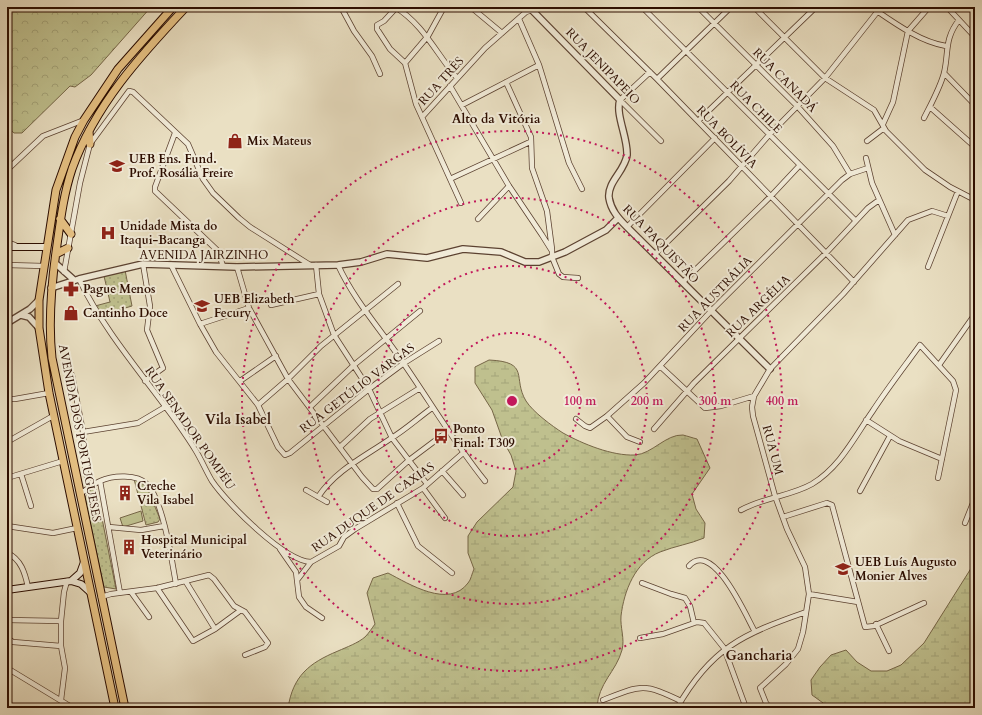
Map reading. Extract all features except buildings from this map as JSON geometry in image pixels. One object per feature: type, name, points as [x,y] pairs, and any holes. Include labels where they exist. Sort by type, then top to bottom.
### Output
[{"type":"highway","name":"AVENIDA DOS PORTUGUESES","points":[[114,708],[48,393],[39,328],[39,300],[59,178],[68,153],[84,120],[118,70],[173,7]]},
{"type":"highway","name":"AVENIDA DOS PORTUGUESES","points":[[125,708],[52,358],[49,321],[51,288],[60,219],[72,170],[89,131],[127,72],[186,7]]},
{"type":"highway","points":[[89,131],[90,144]]},
{"type":"highway","points":[[60,219],[71,234]]},
{"type":"highway","points":[[56,254],[68,248]]},
{"type":"highway","points":[[57,434],[62,432],[65,434],[70,462],[75,474]]},
{"type":"main road","points":[[7,247],[47,247]]},
{"type":"main road","points":[[69,581],[80,573],[84,561]]},
{"type":"main road","points":[[7,590],[69,581],[81,584],[91,593]]},
{"type":"street","points":[[341,7],[354,31],[372,56],[380,74]]},
{"type":"street","points":[[423,116],[416,104],[405,63],[390,49],[376,26],[384,21],[395,7],[408,16],[428,36],[456,78]]},
{"type":"street","points":[[405,63],[428,36],[444,7]]},
{"type":"street","name":"RUA BOLÍVIA","points":[[584,7],[657,79],[854,282]]},
{"type":"street","name":"RUA CHILE","points":[[642,7],[856,221]]},
{"type":"street","name":"RUA CANADÁ","points":[[698,7],[798,107],[833,146],[850,174]]},
{"type":"street","points":[[657,79],[731,7]]},
{"type":"street","points":[[754,7],[825,78],[874,110],[883,126],[925,170],[975,200]]},
{"type":"street","points":[[698,121],[816,7]]},
{"type":"street","points":[[871,7],[908,31],[936,44],[946,46]]},
{"type":"street","points":[[867,141],[883,126],[893,102],[908,31],[929,7]]},
{"type":"street","points":[[947,7],[974,33]]},
{"type":"street","points":[[472,8],[502,33]]},
{"type":"street","name":"RUA TRÊS","points":[[461,203],[423,116],[456,78],[502,33],[530,9]]},
{"type":"street","name":"RUA JENIPAPEIO","points":[[530,9],[661,141]]},
{"type":"street","points":[[655,254],[742,167],[769,135],[825,78],[878,11]]},
{"type":"street","points":[[519,19],[539,64],[569,163],[582,189]]},
{"type":"street","points":[[924,118],[944,73],[946,46],[953,29],[959,20]]},
{"type":"street","points":[[462,105],[539,64]]},
{"type":"street","points":[[620,100],[650,72]]},
{"type":"street","points":[[944,73],[975,105]]},
{"type":"street","points":[[506,82],[530,133],[534,176],[547,212],[552,254],[559,274],[563,277],[578,278]]},
{"type":"street","points":[[450,86],[494,158],[509,186],[552,254]]},
{"type":"street","points":[[64,272],[76,203],[90,144],[126,93],[133,92],[174,133],[188,144],[198,170],[213,193],[250,227],[313,265],[319,294],[334,335],[354,365],[381,411],[392,438],[427,484]]},
{"type":"street","name":"RUA PAQUISTÃO","points":[[620,100],[619,107],[626,139],[626,157],[609,195],[611,206],[618,218],[770,369]]},
{"type":"street","points":[[930,107],[975,147]]},
{"type":"street","points":[[7,170],[43,136],[84,120]]},
{"type":"street","points":[[174,133],[155,187],[155,191],[218,251],[223,266]]},
{"type":"street","points":[[627,227],[714,138]]},
{"type":"street","points":[[450,179],[530,142]]},
{"type":"street","points":[[866,158],[879,200],[894,235]]},
{"type":"street","points":[[683,282],[771,196],[800,165]]},
{"type":"street","name":"RUA AUSTRÁLIA","points":[[576,419],[590,428],[607,416],[660,366],[711,311],[828,194],[850,174],[868,168]]},
{"type":"street","points":[[478,219],[509,186]]},
{"type":"street","points":[[928,267],[958,191]]},
{"type":"street","name":"RUA ARGÉLIA","points":[[654,429],[687,390],[826,253],[868,208],[879,200]]},
{"type":"street","name":"RUA UM","points":[[770,708],[760,691],[760,687],[786,664],[798,649],[803,632],[809,594],[805,567],[775,496],[753,416],[752,407],[754,396],[770,369],[854,282],[908,220],[914,216],[936,211],[948,216]]},
{"type":"street","name":"AVENIDA JAIRZINHO","points":[[51,288],[143,264],[237,267],[338,265],[361,262],[387,254],[427,258],[462,249],[501,252],[529,262],[539,262],[552,254],[606,230],[618,218]]},
{"type":"street","points":[[7,242],[16,246]]},
{"type":"street","points":[[55,263],[64,272],[77,280]]},
{"type":"street","points":[[143,264],[150,306],[147,330],[163,368],[145,381]]},
{"type":"street","points":[[7,265],[44,266]]},
{"type":"street","points":[[171,265],[200,324],[216,352],[258,405],[288,379],[334,335],[365,312],[398,284]]},
{"type":"street","points":[[338,265],[355,298],[404,363],[432,408],[486,481]]},
{"type":"street","points":[[237,267],[249,308],[288,379],[370,487],[377,489],[408,461],[448,431]]},
{"type":"street","name":"RUA SENADOR POMPÉU","points":[[77,280],[91,303],[145,381],[196,451],[213,482],[239,513],[278,546],[302,561],[311,562]]},
{"type":"street","points":[[975,291],[973,317],[975,330]]},
{"type":"street","points":[[271,305],[319,294]]},
{"type":"street","points":[[7,322],[21,315],[39,300]]},
{"type":"street","points":[[200,324],[249,308]]},
{"type":"street","points":[[310,407],[354,365],[420,311]]},
{"type":"street","points":[[21,315],[29,317],[39,328]]},
{"type":"street","points":[[939,365],[973,317]]},
{"type":"street","name":"RUA GETÚLIO VARGAS","points":[[258,405],[281,452],[285,455],[290,453],[324,427],[404,363],[439,341]]},
{"type":"street","points":[[741,510],[775,496],[805,487],[828,472],[842,457],[866,420],[920,345],[953,381],[956,390],[938,478]]},
{"type":"street","points":[[240,381],[276,356]]},
{"type":"street","points":[[660,366],[706,408],[721,406],[754,396]]},
{"type":"street","points":[[72,375],[83,432],[85,467],[89,488]]},
{"type":"street","points":[[340,447],[370,419],[420,388]]},
{"type":"street","points":[[7,399],[48,393]]},
{"type":"street","points":[[83,432],[138,423],[165,407]]},
{"type":"street","points":[[318,496],[329,481],[392,438],[432,408]]},
{"type":"street","points":[[7,442],[53,416]]},
{"type":"street","points":[[607,416],[627,437],[640,442]]},
{"type":"street","points":[[866,420],[910,447],[942,459]]},
{"type":"street","points":[[860,491],[890,436]]},
{"type":"street","name":"RUA DUQUE DE CAXIAS","points":[[298,580],[311,562],[338,546],[344,537],[355,529],[423,488],[464,453]]},
{"type":"street","points":[[7,478],[63,461]]},
{"type":"street","points":[[442,471],[463,495]]},
{"type":"street","points":[[21,474],[31,506]]},
{"type":"street","points":[[80,494],[100,480],[115,477],[136,478],[145,482],[149,486],[164,526],[176,584]]},
{"type":"street","points":[[100,480],[120,593]]},
{"type":"street","points":[[423,488],[445,518]]},
{"type":"street","points":[[306,490],[327,502]]},
{"type":"street","points":[[965,523],[975,498]]},
{"type":"street","points":[[783,518],[827,503],[832,505],[865,626],[868,628],[924,603]]},
{"type":"street","points":[[397,504],[418,546],[452,573]]},
{"type":"street","points":[[7,526],[47,533],[77,528]]},
{"type":"street","points":[[109,527],[141,530],[164,526]]},
{"type":"street","points":[[278,546],[294,567],[298,580],[298,592],[302,601],[312,612],[322,618]]},
{"type":"street","points":[[7,553],[13,556],[22,566],[28,587]]},
{"type":"street","points":[[689,566],[694,560],[699,560],[713,566],[722,575],[755,632]]},
{"type":"street","points":[[101,594],[131,592],[157,588],[186,582],[205,576],[211,576],[233,605],[248,615],[268,643],[265,647],[246,655]]},
{"type":"street","points":[[61,700],[65,668],[61,646],[61,621],[64,592],[69,581]]},
{"type":"street","points":[[186,582],[215,629]]},
{"type":"street","points":[[642,583],[685,598],[690,606],[694,624]]},
{"type":"street","points":[[157,588],[190,639],[194,641],[215,629],[241,610]]},
{"type":"street","points":[[131,592],[149,618]]},
{"type":"street","points":[[809,594],[858,602]]},
{"type":"street","points":[[677,708],[691,684],[708,663],[724,648],[755,632],[806,612]]},
{"type":"street","points":[[7,620],[61,621]]},
{"type":"street","points":[[640,638],[663,634],[694,624],[704,623],[724,648],[746,708]]},
{"type":"street","points":[[876,624],[889,651]]},
{"type":"street","points":[[7,638],[13,642],[61,646]]},
{"type":"street","points":[[7,668],[73,708]]},
{"type":"street","points":[[603,700],[631,689],[646,687],[658,690],[681,701]]},
{"type":"green space","points":[[7,7],[151,7],[91,75],[75,87],[70,86],[22,133],[14,133],[7,127]]},
{"type":"green space","points":[[125,270],[132,306],[101,315],[95,306],[110,302],[104,276]]},
{"type":"green space","points":[[489,360],[502,361],[511,364],[518,373],[522,393],[533,410],[563,433],[589,445],[617,454],[635,455],[641,454],[677,436],[683,435],[697,439],[710,468],[692,494],[696,509],[705,523],[704,538],[660,552],[651,557],[637,570],[628,587],[621,616],[623,642],[622,650],[616,665],[600,691],[597,708],[288,708],[294,687],[304,672],[319,660],[352,645],[365,637],[375,624],[367,593],[373,578],[388,573],[418,588],[440,594],[450,594],[460,590],[469,582],[474,569],[468,553],[468,536],[477,522],[513,487],[516,471],[511,455],[503,441],[492,410],[475,383],[475,367]]},
{"type":"green space","points":[[134,479],[146,485],[160,519],[158,522],[146,525]]},
{"type":"green space","points":[[94,487],[96,488],[116,589],[104,587],[85,498],[88,492]]},
{"type":"green space","points":[[141,511],[143,521],[123,527],[120,518]]},
{"type":"green space","points":[[975,562],[975,708],[830,708],[812,695],[811,680],[831,655],[846,650],[857,662],[871,671],[887,671],[901,665],[924,643]]},
{"type":"place","name":"Mix Mateus","points":[[235,141]]},
{"type":"place","name":"UEB Ens. Fund. Prof. Rosália Freire","points":[[117,166]]},
{"type":"place","name":"Unidade Mista do Itaqui-Bacanga","points":[[108,233]]},
{"type":"place","name":"Pague Menos","points":[[71,289]]},
{"type":"place","name":"UEB Elizabeth Fecury","points":[[202,306]]},
{"type":"place","name":"Cantinho Doce","points":[[71,313]]},
{"type":"place","name":"Ponto Final: T309","points":[[441,436]]},
{"type":"place","name":"Creche Vila Isabel","points":[[125,493]]},
{"type":"place","name":"Hospital Municipal Veterinário","points":[[129,547]]},
{"type":"place","name":"UEB Luís Augusto Monier Alves","points":[[843,569]]},
{"type":"district","name":"Alto da Vitória","points":[[496,119]]},
{"type":"district","name":"Vila Isabel","points":[[238,419]]},
{"type":"district","name":"Gancharia","points":[[759,655]]}]
